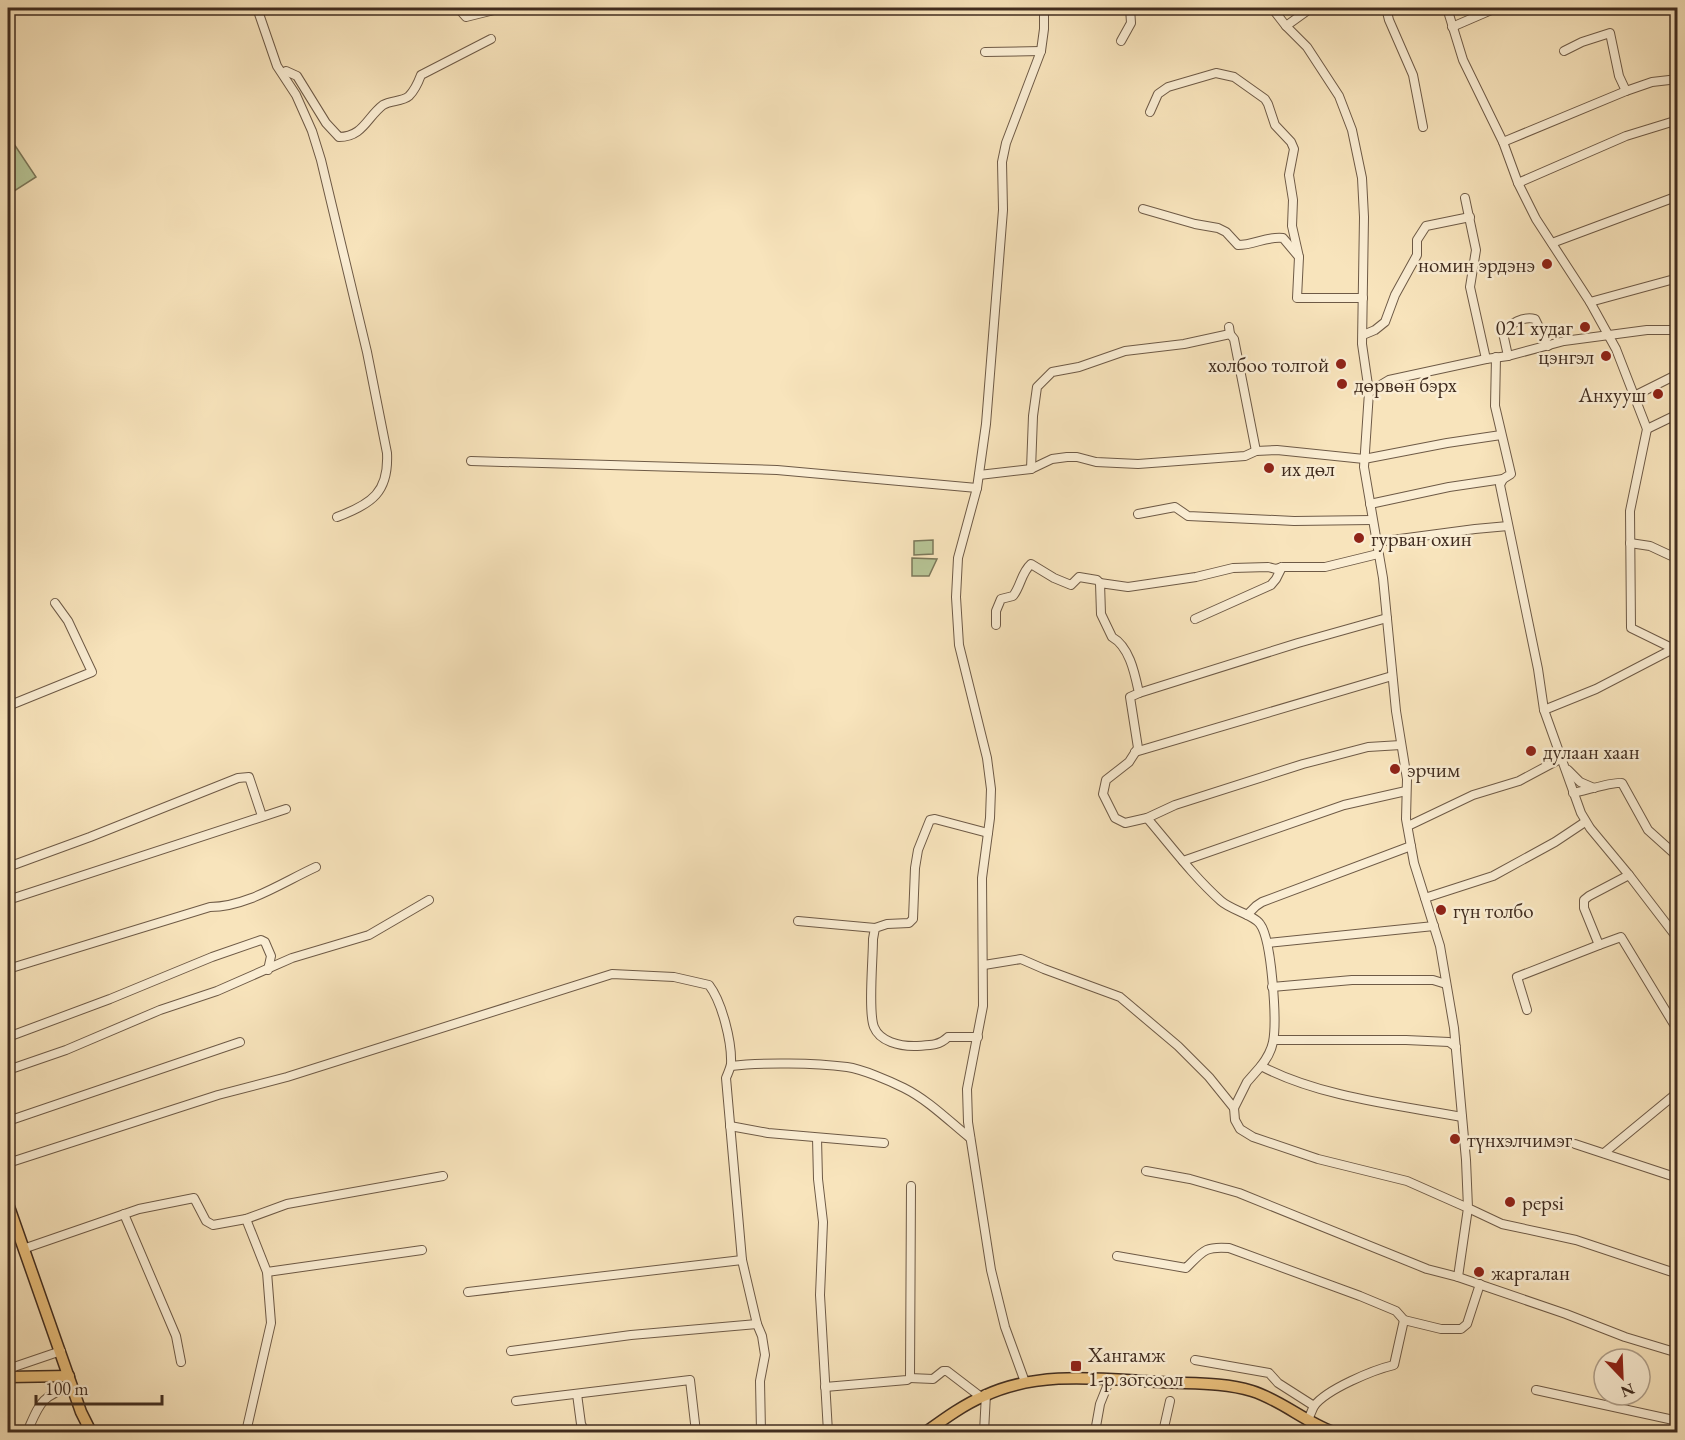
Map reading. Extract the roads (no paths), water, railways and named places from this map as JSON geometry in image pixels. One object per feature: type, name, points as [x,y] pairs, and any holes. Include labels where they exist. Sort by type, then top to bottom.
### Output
[{"type":"main road","points":[[8,1204],[22,1249],[91,1432]]},
{"type":"main road","points":[[8,1377],[71,1381]]},
{"type":"main road","points":[[926,1432],[984,1396],[1025,1382],[1063,1378],[1208,1384],[1242,1388],[1275,1401],[1333,1432]]},
{"type":"street","points":[[257,8],[277,66],[296,95],[312,131],[321,160],[367,352],[387,453],[388,466],[385,484],[376,496],[360,509],[337,517]]},
{"type":"street","points":[[458,8],[466,16],[502,8]]},
{"type":"street","points":[[1025,1382],[996,1292],[970,1138],[968,1089],[983,1006],[982,887],[991,802],[990,773],[959,645],[956,618],[958,558],[977,488],[986,424],[1003,210],[1002,162],[1006,143],[1041,51],[1044,8]]},
{"type":"street","points":[[1121,41],[1131,23],[1130,8]]},
{"type":"street","points":[[1272,8],[1286,26],[1307,46],[1339,96],[1352,130],[1362,178],[1362,344],[1369,392],[1364,459],[1377,542],[1392,676],[1407,779],[1406,819],[1411,846],[1440,946],[1456,1047],[1468,1208],[1458,1277]]},
{"type":"street","points":[[1286,26],[1311,8]]},
{"type":"street","points":[[1386,8],[1413,75],[1423,127]]},
{"type":"street","points":[[1447,8],[1463,60],[1503,142],[1518,183],[1536,219],[1590,302],[1616,349],[1647,429],[1630,512],[1631,628],[1675,650]]},
{"type":"street","points":[[1452,27],[1496,8]]},
{"type":"street","points":[[1564,51],[1582,42],[1610,33],[1619,75],[1626,91]]},
{"type":"street","points":[[283,73],[286,71],[297,76],[326,123],[339,137],[349,137],[357,132],[384,104],[408,98],[421,75],[491,39]]},
{"type":"street","points":[[985,52],[1041,51]]},
{"type":"street","points":[[1150,112],[1158,94],[1168,87],[1215,74],[1234,77],[1265,99],[1275,125],[1294,149],[1289,175],[1293,200],[1292,226],[1299,257],[1297,298],[1363,298]]},
{"type":"street","points":[[1503,142],[1626,91],[1652,82],[1677,80]]},
{"type":"street","points":[[1518,183],[1626,136],[1677,120]]},
{"type":"street","points":[[1552,243],[1677,196]]},
{"type":"street","points":[[1465,198],[1476,250],[1470,287],[1485,359]]},
{"type":"street","points":[[1143,208],[1195,224],[1218,228],[1226,232],[1238,245],[1249,245],[1273,237],[1283,238],[1299,257]]},
{"type":"street","points":[[1363,335],[1375,330],[1385,322],[1395,295],[1417,255],[1417,240],[1426,226],[1470,218]]},
{"type":"street","points":[[1590,302],[1677,278]]},
{"type":"street","points":[[1508,356],[1503,333],[1516,322],[1530,318],[1535,319],[1548,346]]},
{"type":"street","points":[[1369,392],[1389,380],[1508,356],[1564,341],[1647,330],[1677,330]]},
{"type":"street","points":[[1031,469],[1033,416],[1037,387],[1052,372],[1079,367],[1125,351],[1184,344],[1229,331],[1234,339],[1256,451]]},
{"type":"street","points":[[1370,504],[1449,487],[1503,479],[1511,474],[1495,406],[1496,357]]},
{"type":"street","points":[[1634,396],[1677,374]]},
{"type":"street","points":[[1647,429],[1677,414]]},
{"type":"street","points":[[979,475],[1031,469],[1052,459],[1067,457],[1096,462],[1138,464],[1245,456],[1256,451],[1277,450],[1364,459],[1447,442],[1501,435]]},
{"type":"street","points":[[471,461],[777,470],[977,488]]},
{"type":"street","points":[[1503,479],[1500,485],[1538,669],[1544,710],[1573,793],[1586,822],[1677,939]]},
{"type":"street","points":[[1138,514],[1175,507],[1188,516],[1294,521],[1372,520]]},
{"type":"street","points":[[1377,542],[1508,526]]},
{"type":"street","points":[[1630,543],[1650,546],[1677,559]]},
{"type":"street","points":[[996,625],[996,610],[1001,599],[1013,596],[1019,588],[1024,571],[1031,564],[1071,585],[1079,577],[1128,587],[1196,577],[1233,568],[1325,567],[1378,554]]},
{"type":"street","points":[[1195,619],[1271,585],[1282,567]]},
{"type":"street","points":[[1100,583],[1101,614],[1112,637],[1116,638],[1127,653],[1134,670],[1139,693]]},
{"type":"street","points":[[8,706],[92,672],[68,621],[55,603]]},
{"type":"street","points":[[1387,618],[1298,643],[1130,697],[1138,748],[1130,762],[1106,780],[1103,794],[1115,818],[1125,823],[1147,818],[1175,806],[1303,764],[1368,747],[1401,745]]},
{"type":"street","points":[[1544,710],[1596,689],[1675,650]]},
{"type":"street","points":[[1135,752],[1392,676]]},
{"type":"street","points":[[1408,826],[1473,795],[1519,781],[1562,758]]},
{"type":"street","points":[[1565,768],[1580,782],[1596,789]]},
{"type":"street","points":[[8,867],[238,778],[249,777],[262,816]]},
{"type":"street","points":[[1573,793],[1596,789],[1615,782],[1622,783],[1648,830],[1660,838],[1677,856]]},
{"type":"street","points":[[1183,861],[1344,805],[1406,791]]},
{"type":"street","points":[[8,900],[286,809]]},
{"type":"street","points":[[1147,818],[1221,901],[1259,922],[1268,943],[1274,1040],[1270,1054],[1247,1082],[1234,1108],[1235,1119],[1240,1129],[1265,1142],[1318,1159],[1393,1176],[1421,1186],[1502,1224],[1576,1240],[1677,1274]]},
{"type":"street","points":[[798,921],[875,928],[887,924],[909,923],[913,920],[918,850],[930,820],[935,819],[988,833]]},
{"type":"street","points":[[1425,898],[1470,885],[1508,869],[1586,822]]},
{"type":"street","points":[[1247,915],[1262,902],[1411,846]]},
{"type":"street","points":[[8,969],[210,907],[227,907],[316,867]]},
{"type":"street","points":[[1599,945],[1584,908],[1584,900],[1629,875]]},
{"type":"street","points":[[8,1070],[66,1050],[160,1010],[268,970],[292,958],[369,936],[429,900]]},
{"type":"street","points":[[1268,943],[1434,926]]},
{"type":"street","points":[[875,928],[871,1017],[874,1030],[885,1039],[901,1046],[940,1044],[948,1037],[978,1037]]},
{"type":"street","points":[[1527,1010],[1517,976],[1621,937],[1677,1031]]},
{"type":"street","points":[[8,1037],[261,940],[266,942],[270,956],[268,970]]},
{"type":"street","points":[[984,965],[1021,959],[1120,997],[1193,1060],[1234,1108]]},
{"type":"street","points":[[8,1163],[218,1095],[287,1077],[612,974],[674,977],[709,985],[714,991],[729,1037],[731,1066],[726,1078],[742,1260],[765,1356],[760,1381],[761,1432]]},
{"type":"street","points":[[1272,987],[1352,980],[1433,980],[1446,984]]},
{"type":"street","points":[[1274,1040],[1406,1040],[1449,1042],[1456,1047]]},
{"type":"street","points":[[8,1121],[240,1042]]},
{"type":"street","points":[[731,1066],[848,1067],[903,1087],[918,1096],[970,1138]]},
{"type":"street","points":[[1261,1066],[1293,1080],[1344,1095],[1462,1117]]},
{"type":"street","points":[[1604,1154],[1677,1092]]},
{"type":"street","points":[[730,1126],[768,1133],[884,1143]]},
{"type":"street","points":[[817,1138],[818,1179],[823,1222],[820,1295],[828,1432]]},
{"type":"street","points":[[1575,1144],[1677,1178]]},
{"type":"street","points":[[1146,1171],[1190,1179],[1239,1193],[1427,1269],[1480,1284],[1625,1337],[1677,1353]]},
{"type":"street","points":[[22,1249],[139,1209],[194,1198],[206,1221],[213,1225],[246,1219],[287,1204],[443,1176]]},
{"type":"street","points":[[910,1378],[911,1186]]},
{"type":"street","points":[[124,1214],[176,1336],[181,1362]]},
{"type":"street","points":[[246,1219],[267,1272],[272,1323],[246,1432]]},
{"type":"street","points":[[1117,1256],[1186,1268],[1204,1250],[1214,1247],[1229,1248],[1369,1299],[1396,1311],[1404,1320],[1442,1329],[1461,1329],[1467,1324],[1480,1284]]},
{"type":"street","points":[[267,1272],[422,1250]]},
{"type":"street","points":[[468,1292],[742,1260]]},
{"type":"street","points":[[1308,1419],[1314,1406],[1331,1393],[1362,1376],[1394,1365],[1404,1320]]},
{"type":"street","points":[[511,1351],[631,1335],[757,1324]]},
{"type":"street","points":[[11,1367],[61,1351]]},
{"type":"street","points":[[1195,1360],[1269,1372],[1278,1383],[1314,1406]]},
{"type":"street","points":[[825,1387],[910,1378],[933,1379],[943,1371],[947,1371],[984,1396],[984,1432]]},
{"type":"street","points":[[1095,1432],[1100,1404],[1110,1379]]},
{"type":"street","points":[[516,1401],[690,1380],[696,1432]]},
{"type":"street","points":[[27,1432],[39,1405],[71,1381]]},
{"type":"street","points":[[1536,1390],[1677,1422]]},
{"type":"street","points":[[577,1394],[581,1424],[585,1432]]},
{"type":"street","points":[[1163,1432],[1170,1401]]},
{"type":"place","name":"номин эрдэнэ","points":[[1547,264]]},
{"type":"place","name":"021 худаг","points":[[1585,327]]},
{"type":"place","name":"цэнгэл","points":[[1606,356]]},
{"type":"place","name":"холбоо толгой","points":[[1341,364]]},
{"type":"place","name":"дөрвөн бэрх","points":[[1342,384]]},
{"type":"place","name":"Анхууш","points":[[1658,394]]},
{"type":"place","name":"их дөл","points":[[1269,468]]},
{"type":"place","name":"гурван охин","points":[[1359,538]]},
{"type":"place","name":"дулаан хаан","points":[[1531,751]]},
{"type":"place","name":"эрчим","points":[[1395,769]]},
{"type":"place","name":"гүн толбо","points":[[1441,910]]},
{"type":"place","name":"түнхэлчимэг","points":[[1455,1139]]},
{"type":"place","name":"pepsi","points":[[1510,1202]]},
{"type":"place","name":"жаргалан","points":[[1479,1272]]},
{"type":"place","name":"Хангамж 1-р зогсоол","points":[[1076,1366]]}]
